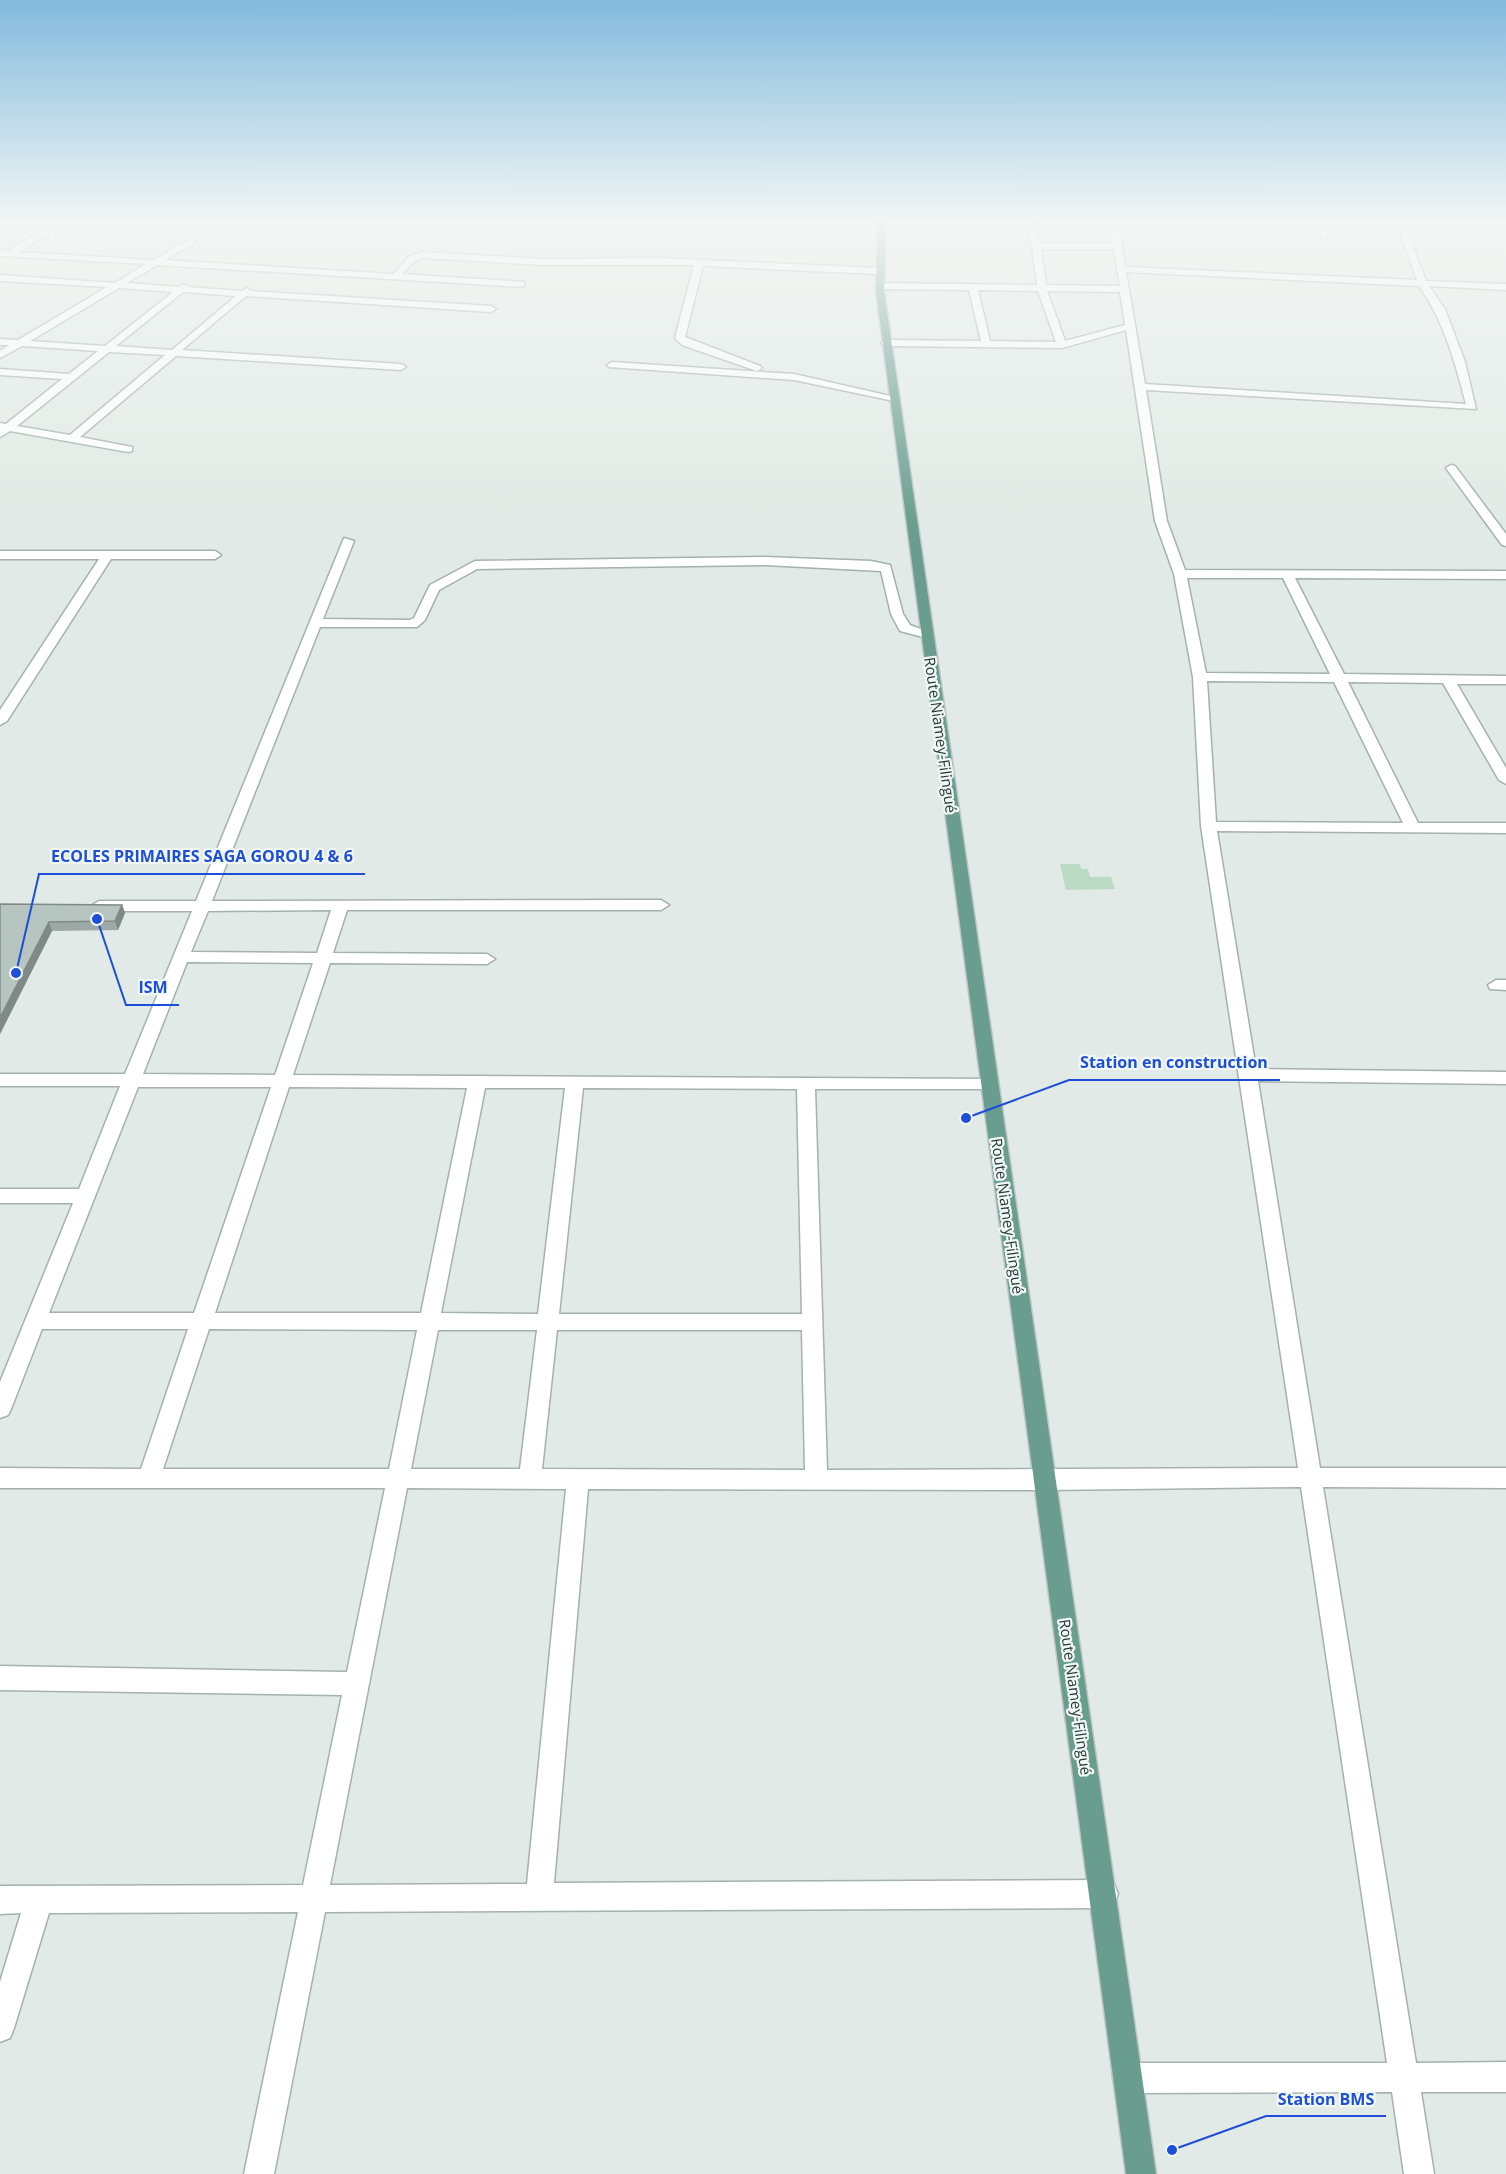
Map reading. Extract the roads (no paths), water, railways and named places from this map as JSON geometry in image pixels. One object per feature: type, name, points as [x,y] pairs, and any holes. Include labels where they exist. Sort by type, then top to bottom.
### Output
[{"type":"main road","name":"Route Niamey-Filingué","points":[[884,323],[988,1083],[1104,1894],[1141,2174]]},
{"type":"street","points":[[0,355],[53,323]]},
{"type":"street","points":[[2,429],[138,323]]},
{"type":"street","points":[[72,439],[208,323]]},
{"type":"street","points":[[684,323],[680,338],[685,343],[779,375]]},
{"type":"street","points":[[981,323],[986,344]]},
{"type":"street","points":[[1054,323],[1062,345]]},
{"type":"street","points":[[1140,387],[1472,407],[1460,362],[1445,323]]},
{"type":"street","points":[[886,342],[1062,345],[1131,326],[1161,521],[1180,574],[1200,677],[1209,826],[1419,2174]]},
{"type":"street","points":[[0,342],[401,367]]},
{"type":"street","points":[[612,365],[779,375],[829,382],[894,398]]},
{"type":"street","points":[[0,372],[70,377]]},
{"type":"street","points":[[2,429],[128,448]]},
{"type":"street","points":[[1451,468],[1506,542]]},
{"type":"street","points":[[0,1409],[348,541]]},
{"type":"street","points":[[0,555],[215,555]]},
{"type":"street","points":[[1,716],[106,555]]},
{"type":"street","points":[[315,623],[412,624],[419,620],[435,588],[475,565],[765,561],[871,565],[886,568],[897,614],[905,628],[927,634]]},
{"type":"street","points":[[1180,574],[1506,575]]},
{"type":"street","points":[[1287,574],[1413,827]]},
{"type":"street","points":[[1200,677],[1506,680]]},
{"type":"street","points":[[1448,680],[1506,780]]},
{"type":"street","points":[[1209,826],[1506,828]]},
{"type":"street","points":[[149,1478],[341,905]]},
{"type":"street","points":[[82,906],[661,905]]},
{"type":"street","points":[[181,957],[488,959]]},
{"type":"street","points":[[1248,1075],[1506,1078]]},
{"type":"street","points":[[0,1080],[988,1083]]},
{"type":"street","points":[[259,2174],[477,1082]]},
{"type":"street","points":[[530,1479],[575,1082]]},
{"type":"street","points":[[806,1083],[816,1480]]},
{"type":"street","points":[[0,1196],[85,1196]]},
{"type":"street","points":[[35,1321],[812,1322]]},
{"type":"street","points":[[0,1478],[1046,1480],[1310,1477],[1506,1478]]},
{"type":"street","points":[[538,1897],[578,1479]]},
{"type":"street","points":[[0,1678],[356,1684]]},
{"type":"street","points":[[0,1900],[1104,1894]]},
{"type":"street","points":[[0,2028],[39,1900]]},
{"type":"street","points":[[1128,2078],[1506,2077]]},
{"type":"place","name":"ISM","points":[[97,919]]},
{"type":"place","name":"ECOLES PRIMAIRES SAGA GOROU 4 & 6","points":[[16,973]]},
{"type":"place","name":"Station en construction","points":[[966,1118]]},
{"type":"place","name":"Station BMS","points":[[1172,2150]]}]
